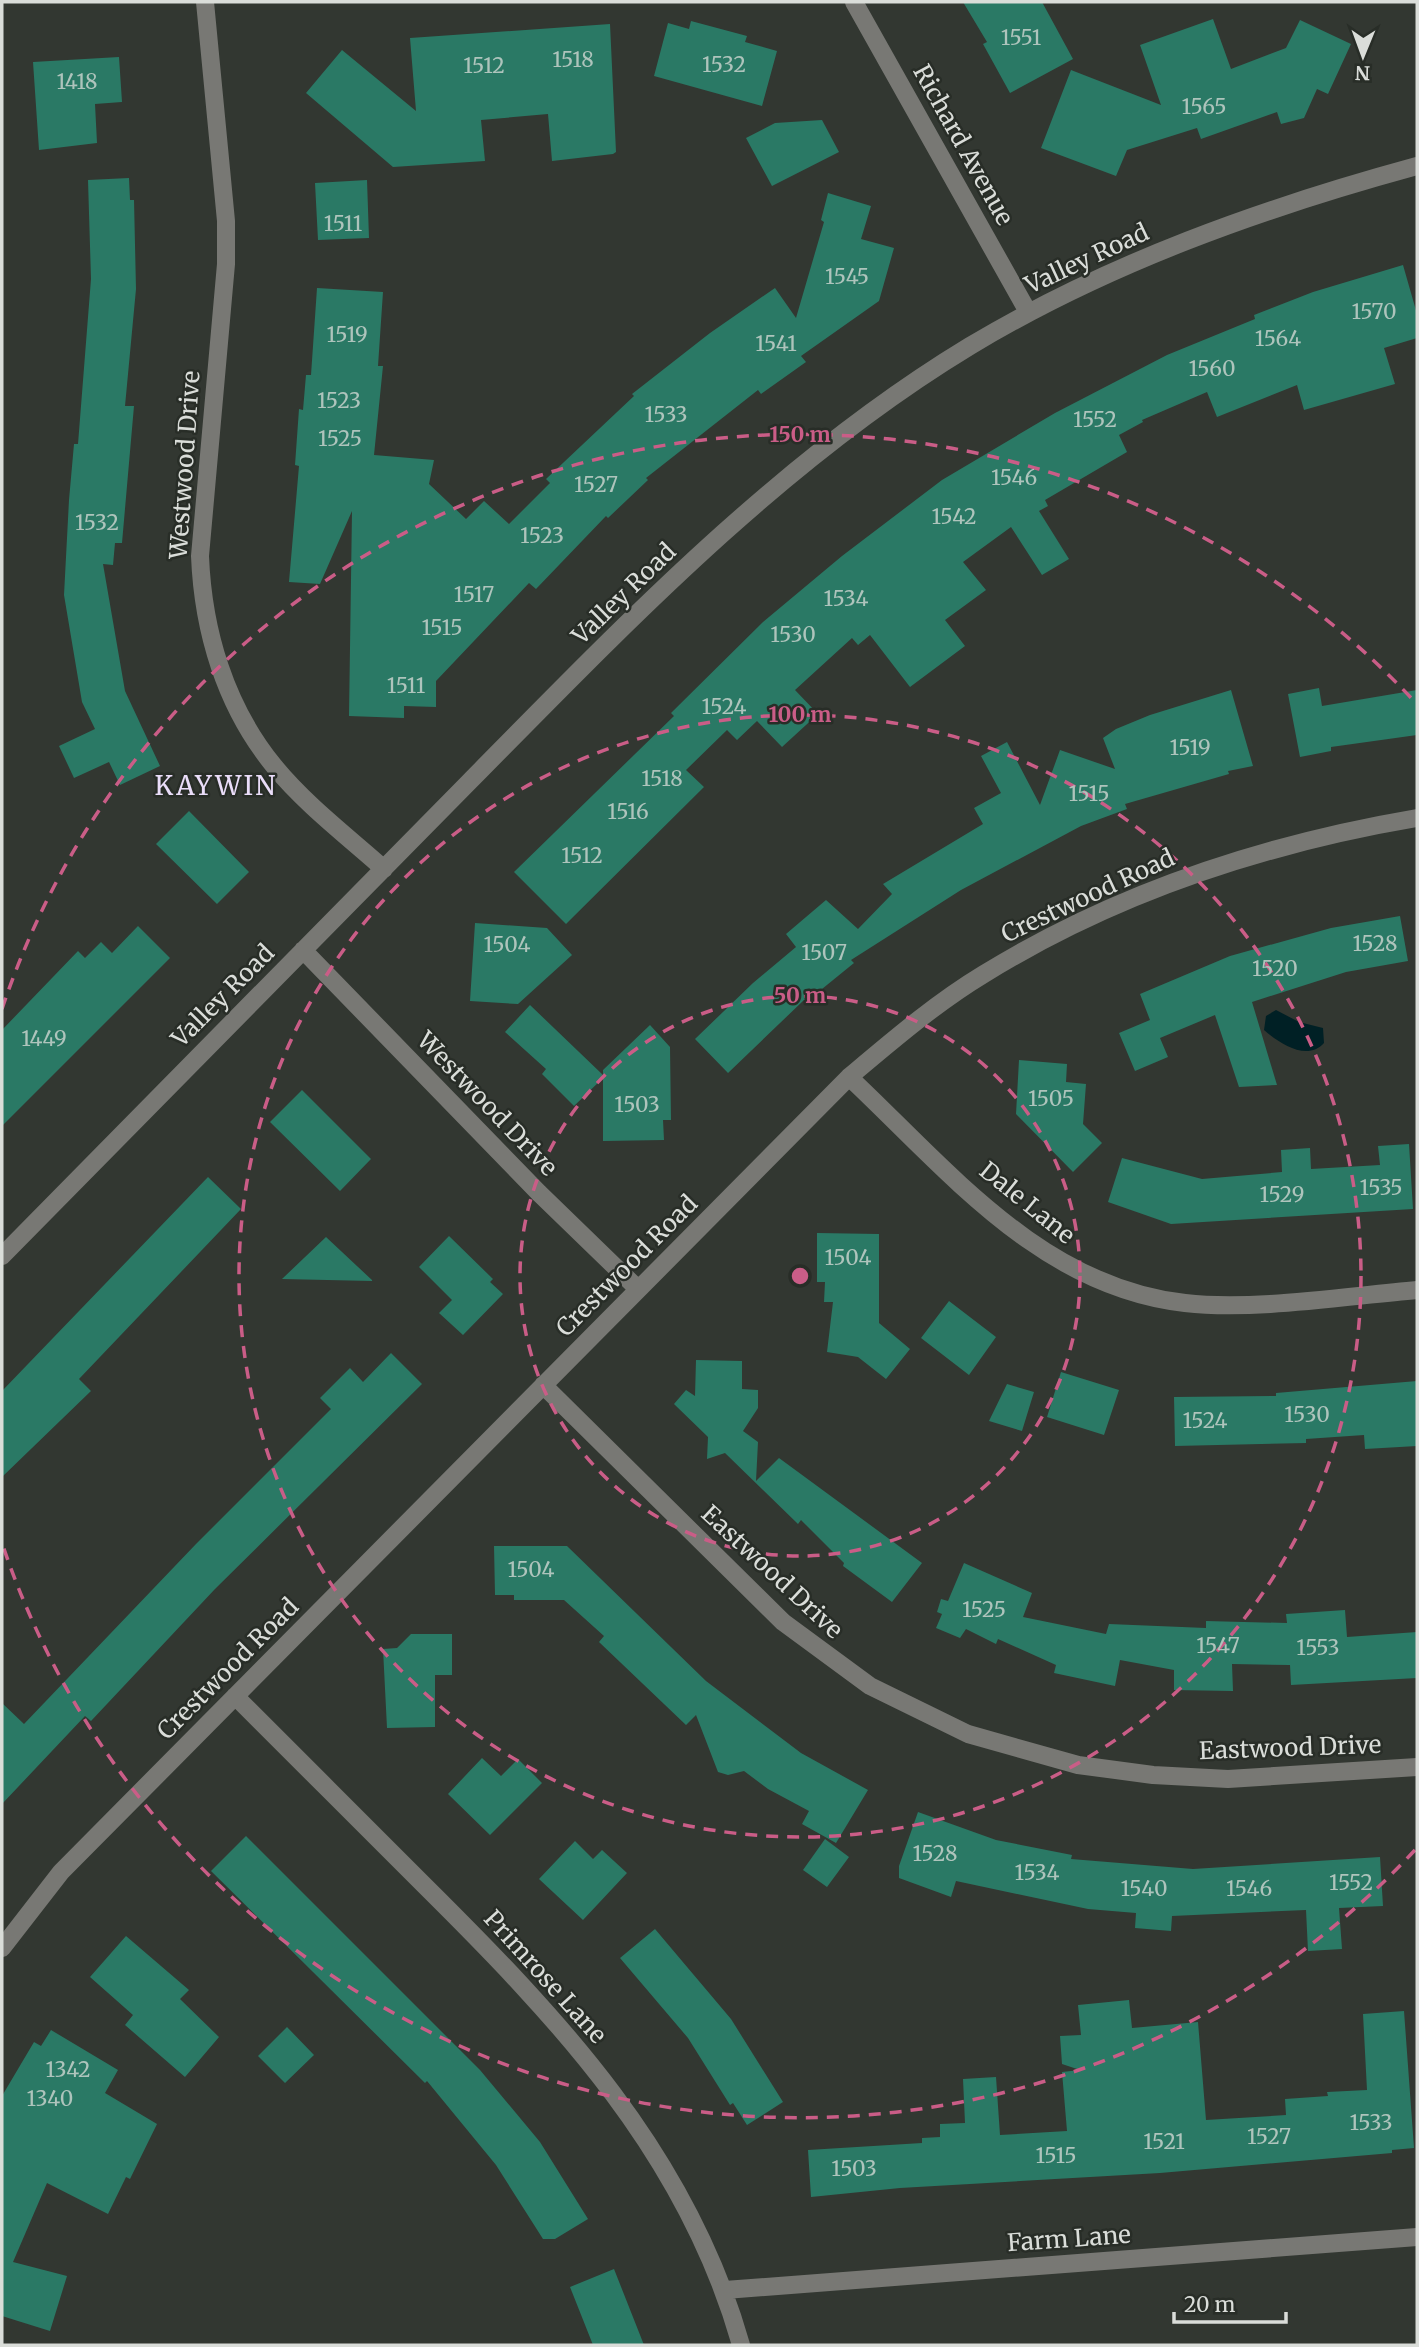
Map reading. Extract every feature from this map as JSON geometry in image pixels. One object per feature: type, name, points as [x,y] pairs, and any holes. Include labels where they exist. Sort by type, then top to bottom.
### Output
[{"type":"street","name":"Westwood Drive","points":[[205,2],[226,221],[226,264],[200,556],[201,584],[211,640],[229,694],[274,766],[384,869]]},
{"type":"street","name":"Richard Avenue","points":[[854,2],[1028,312]]},
{"type":"street","name":"Valley Road","points":[[2,1256],[646,602],[812,458],[923,377],[1028,312],[1170,248],[1322,192],[1417,166]]},
{"type":"street","name":"Crestwood Road","points":[[2,1948],[61,1872],[849,1077],[914,1022],[983,974],[1056,933],[1165,884],[1252,854],[1339,831],[1417,818]]},
{"type":"street","name":"Westwood Drive","points":[[303,950],[539,1193],[638,1289]]},
{"type":"street","name":"Dale Lane","points":[[849,1077],[1011,1228],[1080,1274],[1131,1293],[1185,1303],[1238,1304],[1417,1290]]},
{"type":"street","name":"Eastwood Drive","points":[[544,1385],[783,1622],[870,1686],[956,1729],[1020,1751],[1078,1765],[1153,1775],[1227,1779],[1417,1766]]},
{"type":"street","name":"Primrose Lane","points":[[235,1696],[497,1958],[567,2033],[667,2173],[690,2213],[725,2290],[741,2345]]},
{"type":"street","name":"Farm Lane","points":[[725,2290],[1417,2237]]},
{"type":"water","points":[[1276,1010],[1299,1022],[1323,1028],[1324,1043],[1310,1051],[1302,1051],[1277,1040],[1264,1030],[1266,1016]]},
{"type":"building","points":[[963,2],[1042,2],[1073,59],[1010,93],[983,44],[987,42]]},
{"type":"building","points":[[1213,19],[1231,69],[1286,48],[1300,20],[1351,44],[1328,94],[1317,89],[1304,118],[1281,124],[1277,112],[1201,139],[1197,128],[1127,150],[1116,176],[1041,148],[1071,70],[1161,105],[1140,45]]},
{"type":"building","points":[[691,21],[747,36],[745,42],[777,51],[762,106],[654,76],[668,23],[689,29]]},
{"type":"building","points":[[610,24],[616,152],[613,154],[552,161],[548,114],[481,120],[485,161],[393,167],[306,93],[342,50],[416,111],[410,38]]},
{"type":"building","points":[[119,57],[122,102],[95,104],[97,143],[39,150],[33,62]]},
{"type":"building","points":[[822,120],[839,152],[772,186],[746,138],[775,123]]},
{"type":"building","points":[[129,178],[130,200],[134,200],[136,289],[125,406],[134,406],[122,543],[115,543],[113,565],[103,564],[125,691],[160,766],[120,785],[109,762],[74,778],[59,746],[95,729],[82,702],[64,595],[69,500],[74,444],[78,444],[91,279],[88,180]]},
{"type":"building","points":[[367,180],[369,238],[318,240],[315,183]]},
{"type":"building","points":[[828,193],[871,206],[861,239],[894,248],[879,301],[801,356],[806,362],[761,394],[758,390],[646,478],[648,480],[608,518],[606,516],[536,589],[529,583],[436,681],[436,707],[404,706],[404,718],[349,716],[352,511],[320,584],[289,582],[299,466],[295,465],[299,409],[303,410],[306,375],[311,375],[317,288],[383,292],[378,366],[383,366],[374,455],[434,460],[429,484],[466,519],[484,501],[509,524],[550,483],[546,479],[634,396],[632,394],[710,333],[775,288],[796,318],[824,222],[821,220]]},
{"type":"building","points":[[1403,265],[1417,314],[1417,338],[1384,348],[1395,384],[1304,410],[1297,385],[1217,417],[1207,392],[1142,420],[1143,422],[1119,435],[1127,452],[1045,500],[1048,506],[1039,511],[1069,559],[1042,575],[1011,527],[963,562],[986,590],[945,620],[965,646],[910,687],[870,635],[858,645],[852,638],[795,690],[818,714],[782,747],[757,721],[737,740],[727,730],[686,770],[704,787],[566,924],[514,872],[674,716],[671,713],[763,622],[842,556],[942,480],[1055,413],[1167,355],[1255,319],[1254,315],[1313,292]]},
{"type":"building","points":[[1319,688],[1322,706],[1417,690],[1417,735],[1331,747],[1331,751],[1300,757],[1288,694]]},
{"type":"building","points":[[1231,690],[1253,766],[1228,771],[1229,774],[1125,804],[1127,809],[1081,826],[961,890],[851,960],[854,963],[806,1002],[804,1000],[728,1073],[695,1039],[753,983],[796,947],[786,934],[826,900],[858,929],[892,894],[883,884],[983,824],[974,808],[1001,793],[981,756],[1007,742],[1040,805],[1060,750],[1115,769],[1103,738],[1116,729],[1150,715]]},
{"type":"building","points":[[189,811],[249,872],[217,904],[156,844]]},
{"type":"building","points":[[1400,916],[1408,961],[1346,972],[1252,1002],[1277,1085],[1239,1087],[1215,1015],[1160,1038],[1168,1057],[1135,1071],[1119,1033],[1150,1020],[1140,994],[1230,956],[1331,928]]},
{"type":"building","points":[[475,923],[547,928],[572,955],[518,1004],[470,1001]]},
{"type":"building","points":[[138,926],[170,958],[2,1126],[2,1030],[78,951],[85,958],[101,942],[112,953]]},
{"type":"building","points":[[530,1005],[603,1075],[603,1070],[650,1025],[670,1047],[671,1120],[663,1120],[664,1140],[603,1141],[603,1078],[574,1106],[542,1074],[546,1069],[505,1032]]},
{"type":"building","points":[[1019,1060],[1067,1064],[1066,1082],[1086,1084],[1083,1124],[1102,1143],[1073,1172],[1016,1114]]},
{"type":"building","points":[[302,1090],[371,1159],[340,1191],[270,1122]]},
{"type":"building","points":[[1409,1144],[1413,1209],[1171,1224],[1108,1202],[1122,1158],[1202,1179],[1282,1172],[1281,1150],[1310,1148],[1311,1169],[1380,1165],[1378,1146]]},
{"type":"building","points":[[208,1177],[241,1209],[79,1379],[91,1391],[2,1477],[2,1391]]},
{"type":"building","points":[[817,1233],[879,1234],[879,1323],[910,1349],[886,1379],[858,1357],[827,1352],[833,1302],[824,1302],[825,1282],[817,1282]]},
{"type":"building","points":[[449,1236],[493,1279],[490,1282],[503,1294],[463,1335],[439,1313],[452,1300],[419,1267]]},
{"type":"building","points":[[326,1237],[373,1281],[282,1279]]},
{"type":"building","points":[[949,1301],[996,1337],[969,1375],[921,1338]]},
{"type":"building","points":[[391,1353],[422,1384],[215,1589],[91,1721],[85,1716],[2,1804],[2,1703],[24,1724],[196,1544],[331,1409],[320,1398],[350,1368],[363,1382]]},
{"type":"building","points":[[696,1360],[742,1361],[742,1389],[758,1390],[758,1408],[743,1431],[758,1442],[756,1481],[779,1458],[922,1563],[892,1602],[843,1566],[844,1563],[801,1520],[798,1524],[725,1453],[707,1459],[708,1437],[674,1404],[686,1390],[695,1396]]},
{"type":"building","points":[[1061,1372],[1119,1390],[1104,1435],[1047,1417]]},
{"type":"building","points":[[1417,1381],[1417,1446],[1365,1449],[1364,1435],[1306,1439],[1306,1443],[1175,1446],[1174,1397],[1276,1396],[1276,1393]]},
{"type":"building","points":[[1007,1384],[1034,1392],[1022,1431],[989,1421]]},
{"type":"building","points":[[494,1546],[567,1546],[706,1681],[801,1753],[868,1790],[836,1843],[802,1824],[809,1811],[768,1789],[744,1771],[728,1775],[718,1772],[696,1715],[686,1725],[599,1642],[604,1636],[564,1600],[514,1600],[514,1595],[495,1595]]},
{"type":"building","points":[[964,1563],[1032,1593],[1023,1617],[1106,1634],[1109,1624],[1206,1628],[1206,1621],[1287,1623],[1286,1614],[1345,1610],[1347,1637],[1417,1632],[1417,1678],[1291,1685],[1290,1665],[1232,1664],[1233,1691],[1174,1690],[1174,1670],[1120,1660],[1115,1686],[1054,1673],[1056,1665],[998,1639],[996,1644],[966,1629],[960,1638],[936,1628],[942,1614],[937,1612],[941,1599],[948,1601]]},
{"type":"building","points":[[411,1634],[452,1634],[452,1675],[435,1675],[435,1727],[387,1728],[383,1649],[397,1648]]},
{"type":"building","points":[[482,1758],[501,1776],[518,1759],[542,1783],[490,1835],[448,1794]]},
{"type":"building","points":[[918,1812],[996,1840],[1072,1855],[1071,1859],[1193,1869],[1380,1857],[1383,1906],[1339,1908],[1342,1949],[1308,1951],[1306,1910],[1172,1916],[1171,1931],[1135,1928],[1136,1913],[1088,1909],[956,1881],[951,1897],[899,1878],[899,1866]]},
{"type":"building","points":[[246,1836],[480,2070],[540,2142],[588,2219],[555,2239],[543,2239],[496,2165],[427,2081],[425,2083],[211,1871]]},
{"type":"building","points":[[825,1839],[849,1857],[827,1887],[803,1870]]},
{"type":"building","points":[[575,1841],[593,1859],[602,1850],[627,1873],[583,1920],[539,1879]]},
{"type":"building","points":[[655,1929],[731,2019],[783,2102],[747,2125],[733,2103],[730,2105],[688,2038],[620,1958]]},
{"type":"building","points":[[126,1936],[189,1990],[180,1999],[219,2037],[185,2077],[125,2025],[133,2015],[90,1977]]},
{"type":"building","points":[[1129,2000],[1132,2028],[1198,2022],[1206,2120],[1286,2115],[1285,2099],[1328,2096],[1327,2092],[1367,2090],[1363,2014],[1404,2011],[1414,2148],[1392,2150],[1392,2153],[1160,2173],[900,2188],[811,2197],[808,2150],[922,2143],[922,2138],[940,2137],[940,2124],[965,2123],[963,2079],[996,2077],[1000,2135],[1067,2131],[1062,2072],[1080,2070],[1062,2064],[1060,2036],[1081,2035],[1078,2005]]},
{"type":"building","points":[[287,2027],[314,2055],[285,2083],[258,2056]]},
{"type":"building","points":[[51,2030],[118,2070],[105,2093],[157,2124],[130,2179],[126,2177],[108,2214],[47,2183],[13,2262],[67,2276],[50,2331],[2,2316],[2,2096],[34,2042],[41,2046]]},
{"type":"building","points":[[614,2269],[644,2345],[593,2345],[570,2287]]},
{"type":"district","name":"KAYWIN","points":[[216,786]]}]
